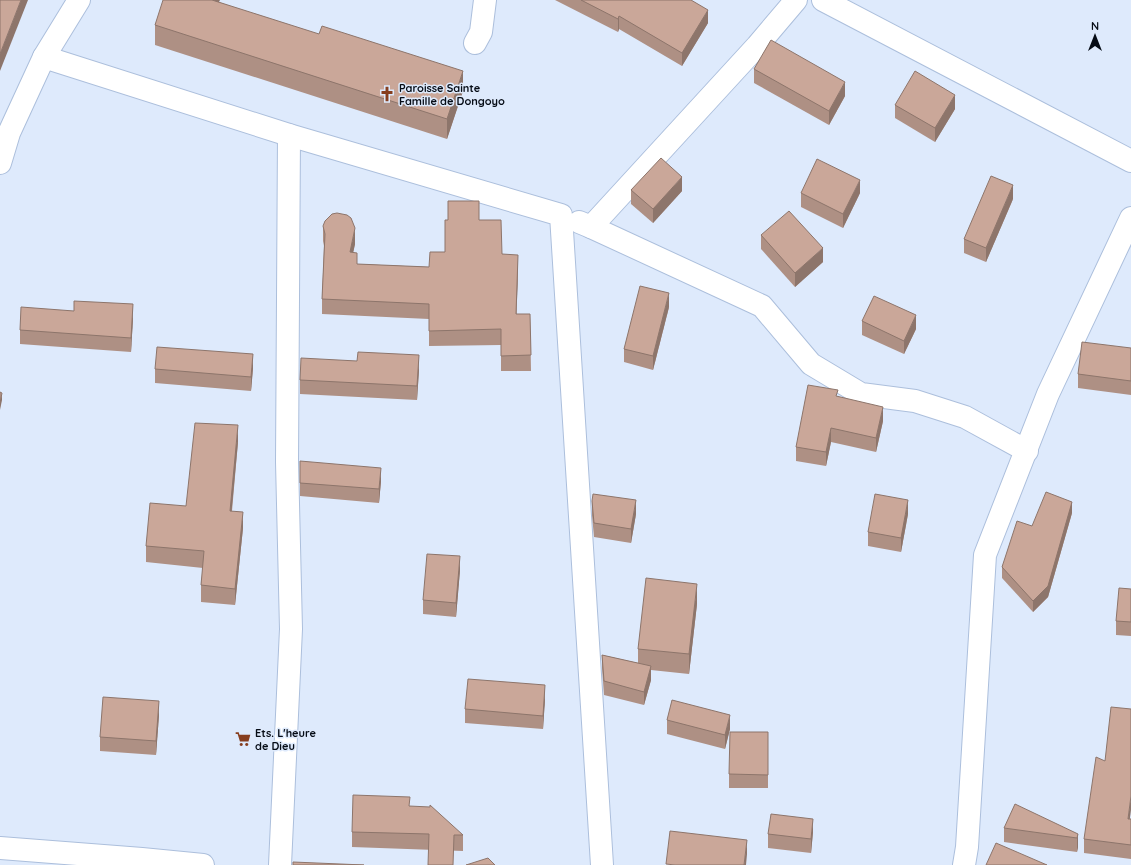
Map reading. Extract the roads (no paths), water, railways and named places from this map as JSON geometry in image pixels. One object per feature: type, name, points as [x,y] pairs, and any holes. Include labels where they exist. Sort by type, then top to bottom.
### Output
[{"type":"street","points":[[0,163],[4,132],[44,57],[80,0]]},
{"type":"street","points":[[475,42],[481,32],[485,0]]},
{"type":"street","points":[[591,227],[752,52],[796,0]]},
{"type":"street","points":[[823,0],[1131,161]]},
{"type":"street","points":[[44,57],[289,135],[561,215],[591,227],[762,306],[811,364],[861,394],[915,401],[965,417],[1027,451]]},
{"type":"street","points":[[280,865],[291,629],[287,462],[289,135]]},
{"type":"street","points":[[561,215],[602,865]]},
{"type":"street","points":[[964,865],[967,848],[985,555],[1027,451],[1048,394],[1131,218]]},
{"type":"street","points":[[0,848],[142,858],[203,865]]},
{"type":"place","name":"Paroisse Sainte Famille de Dongoyo","points":[[387,94]]},
{"type":"place","name":"Ets. L'heure de Dieu","points":[[243,739]]}]
